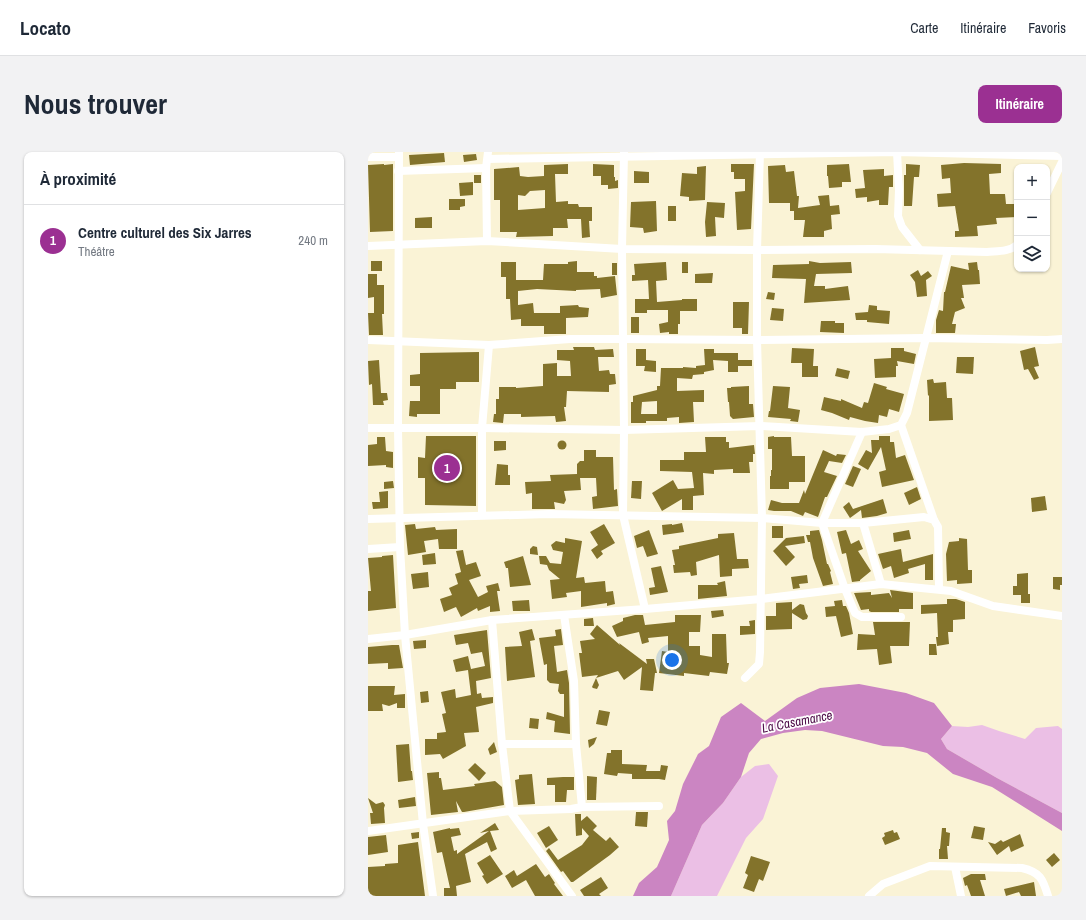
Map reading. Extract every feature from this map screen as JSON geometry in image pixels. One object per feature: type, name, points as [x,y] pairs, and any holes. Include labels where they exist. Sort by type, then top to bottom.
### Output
[{"type":"street","points":[[897,152],[899,190],[898,216],[902,227],[920,250]]},
{"type":"street","points":[[487,241],[486,168],[488,155],[897,152],[1062,156]]},
{"type":"street","points":[[744,678],[759,664],[761,599],[762,518],[757,340],[757,250],[760,153]]},
{"type":"street","points":[[368,157],[399,155],[398,518],[405,635],[423,824],[433,896]]},
{"type":"street","points":[[624,155],[622,249],[624,430],[623,516],[645,609]]},
{"type":"street","points":[[1050,187],[1062,162]]},
{"type":"street","points":[[398,171],[486,168]]},
{"type":"street","points":[[368,246],[487,241],[622,249],[875,249],[1002,251],[1014,247]]},
{"type":"street","points":[[939,589],[938,527],[934,520],[902,425],[948,251]]},
{"type":"street","points":[[368,340],[489,345],[570,339],[1062,339]]},
{"type":"street","points":[[482,515],[482,428],[489,345]]},
{"type":"street","points":[[368,428],[624,430],[760,426],[862,432],[902,425]]},
{"type":"street","points":[[862,432],[822,523],[855,613],[862,617],[901,617]]},
{"type":"street","points":[[368,519],[549,514],[762,518],[822,523],[863,524],[924,517],[934,520]]},
{"type":"street","points":[[863,524],[881,584]]},
{"type":"street","points":[[368,548],[400,547]]},
{"type":"street","points":[[368,638],[405,635],[492,620],[761,599],[881,584],[951,591],[993,606],[1062,616]]},
{"type":"street","points":[[564,615],[574,681],[576,744],[582,807]]},
{"type":"street","points":[[492,620],[502,744],[510,811],[572,896]]},
{"type":"street","points":[[502,744],[576,744]]},
{"type":"street","points":[[368,831],[510,811],[571,809],[582,807],[659,806]]},
{"type":"street","points":[[870,896],[883,884],[930,866],[1022,868],[1032,871],[1042,879],[1048,896]]},
{"type":"street","points":[[955,867],[962,896]]},
{"type":"shaded area","points":[[982,725],[1025,739],[1036,728],[1058,726],[1062,729],[1062,813],[947,749],[941,739],[952,726],[968,727]]},
{"type":"shaded area","points":[[769,764],[778,776],[763,819],[746,838],[717,896],[671,896],[702,825],[723,803],[741,777],[755,766]]},
{"type":"water","name":"La Casamance","points":[[859,684],[906,693],[934,703],[952,726],[941,739],[947,749],[1062,813],[1062,831],[992,787],[953,774],[927,753],[903,747],[883,746],[822,731],[805,730],[783,733],[761,739],[749,753],[741,777],[723,803],[702,825],[671,896],[633,896],[639,883],[657,867],[669,840],[667,821],[675,811],[683,784],[698,754],[709,746],[721,717],[741,703],[765,721],[797,698],[820,688]]},
{"type":"building","points":[[444,153],[445,162],[410,165],[409,155]]},
{"type":"building","points":[[476,154],[477,160],[464,162],[463,155]]},
{"type":"building","points":[[964,163],[1001,164],[1001,173],[989,174],[990,194],[1005,194],[1006,204],[1014,204],[1014,217],[996,218],[997,224],[977,226],[978,236],[955,237],[955,231],[959,231],[955,206],[938,207],[937,194],[951,193],[950,178],[942,179],[941,165]]},
{"type":"building","points":[[393,164],[393,231],[370,232],[368,165]]},
{"type":"building","points":[[568,164],[568,174],[555,174],[556,202],[568,201],[568,204],[578,204],[579,207],[592,207],[592,221],[589,221],[590,237],[582,238],[581,219],[567,219],[568,228],[553,228],[553,236],[516,237],[517,232],[500,232],[500,200],[494,200],[494,169],[519,167],[520,176],[544,176],[544,165]],"holes":[[[545,190],[545,208],[518,210],[518,195],[525,196],[530,191]]]},
{"type":"building","points":[[593,164],[614,165],[614,177],[615,181],[618,180],[618,188],[608,189],[608,185],[601,185],[601,176],[593,176]]},
{"type":"building","points":[[731,164],[754,164],[751,229],[737,230],[735,192],[745,191],[745,179],[734,179],[734,172],[731,172]]},
{"type":"building","points":[[849,164],[851,182],[842,182],[842,187],[829,188],[827,165]]},
{"type":"building","points":[[906,164],[920,165],[919,177],[914,177],[912,206],[904,206],[904,175],[906,175]]},
{"type":"building","points":[[785,165],[786,172],[794,171],[797,196],[799,196],[798,208],[820,205],[818,196],[829,195],[830,206],[839,205],[840,214],[831,215],[832,229],[824,231],[824,237],[803,237],[805,220],[794,220],[794,211],[790,211],[790,203],[769,203],[768,166]]},
{"type":"building","points":[[706,166],[705,200],[689,201],[689,197],[680,196],[682,173],[697,174],[697,167]]},
{"type":"building","points":[[884,169],[884,176],[893,175],[893,187],[889,187],[888,205],[879,205],[879,200],[867,202],[867,197],[856,198],[855,189],[865,188],[863,170]]},
{"type":"building","points":[[634,171],[649,172],[649,183],[634,183]]},
{"type":"building","points":[[474,175],[481,175],[481,183],[474,183]]},
{"type":"building","points":[[473,182],[473,195],[460,196],[459,183]]},
{"type":"building","points":[[449,199],[465,199],[465,206],[460,207],[460,210],[449,210]]},
{"type":"building","points":[[656,201],[657,231],[644,233],[643,228],[630,227],[631,202]]},
{"type":"building","points":[[707,202],[725,203],[724,218],[715,217],[716,236],[706,237],[705,222]]},
{"type":"building","points":[[668,206],[676,206],[676,221],[668,221]]},
{"type":"building","points":[[432,217],[432,228],[415,228],[415,218]]},
{"type":"building","points":[[371,261],[382,261],[382,271],[371,271]]},
{"type":"building","points":[[577,261],[577,272],[594,272],[594,276],[597,276],[597,278],[615,276],[617,295],[601,298],[600,289],[576,291],[537,289],[518,291],[518,305],[533,303],[534,313],[560,313],[560,306],[578,305],[579,307],[589,308],[588,317],[566,318],[566,334],[544,334],[544,326],[521,326],[521,319],[511,320],[510,299],[506,299],[506,277],[501,277],[501,262],[516,262],[516,280],[543,280],[544,264],[568,264],[568,262]]},
{"type":"building","points":[[809,261],[820,263],[851,262],[852,273],[816,274],[814,286],[825,286],[825,289],[848,286],[850,300],[804,303],[806,279],[772,278],[773,265],[809,264]]},
{"type":"building","points":[[666,262],[667,280],[656,281],[657,302],[697,299],[697,311],[680,311],[678,334],[669,334],[669,332],[660,333],[659,324],[668,322],[668,310],[647,310],[647,313],[635,313],[635,299],[649,299],[648,280],[632,281],[632,275],[635,275],[634,264]]},
{"type":"building","points":[[682,262],[688,262],[688,273],[682,273]]},
{"type":"building","points":[[977,262],[980,284],[962,285],[964,298],[961,298],[965,308],[955,312],[952,324],[956,324],[955,333],[936,333],[936,320],[939,310],[943,311],[944,292],[951,266],[969,270],[968,263]]},
{"type":"building","points":[[612,263],[617,263],[617,275],[612,275]]},
{"type":"building","points":[[918,270],[921,276],[928,271],[932,276],[926,280],[927,296],[917,297],[915,282],[910,275]]},
{"type":"building","points":[[713,273],[712,283],[695,283],[695,274]]},
{"type":"building","points":[[368,274],[377,274],[377,285],[384,285],[384,314],[382,314],[383,335],[369,335],[368,313],[374,313],[374,297],[368,298]]},
{"type":"building","points":[[768,292],[775,293],[774,300],[766,299]]},
{"type":"building","points":[[733,302],[749,302],[748,334],[742,334],[742,328],[733,328]]},
{"type":"building","points":[[869,305],[877,306],[877,310],[890,311],[889,324],[867,322],[867,320],[856,320],[855,313],[868,312]]},
{"type":"building","points":[[772,308],[784,309],[783,321],[770,320]]},
{"type":"building","points":[[631,317],[639,317],[639,333],[631,333]]},
{"type":"building","points":[[821,321],[835,321],[835,323],[844,323],[844,333],[820,332]]},
{"type":"building","points":[[573,347],[594,347],[595,350],[613,349],[614,357],[598,357],[599,371],[609,370],[610,374],[615,374],[616,384],[609,385],[609,392],[567,391],[566,407],[564,407],[566,421],[556,422],[555,416],[521,417],[521,414],[504,414],[503,423],[493,422],[494,414],[496,414],[496,399],[499,399],[499,387],[516,388],[543,386],[543,364],[557,363],[557,376],[571,376],[570,361],[557,360],[557,350],[574,350]]},
{"type":"building","points":[[1035,347],[1039,366],[1034,367],[1039,378],[1034,380],[1028,369],[1024,370],[1020,351]]},
{"type":"building","points":[[792,348],[814,349],[813,366],[818,366],[818,377],[802,377],[802,363],[791,363]]},
{"type":"building","points":[[891,348],[904,348],[904,351],[916,354],[914,364],[897,361],[898,366],[896,366],[896,377],[875,378],[874,359],[891,358]]},
{"type":"building","points":[[636,349],[646,349],[646,360],[656,361],[656,372],[644,371],[645,366],[636,366]]},
{"type":"building","points":[[704,349],[714,349],[714,353],[738,353],[738,360],[752,360],[752,366],[738,366],[738,372],[728,372],[728,361],[713,360],[714,370],[704,372],[704,374],[693,375],[692,379],[677,378],[677,391],[704,390],[704,402],[693,402],[694,422],[679,423],[679,417],[667,418],[667,421],[631,423],[631,402],[633,402],[633,396],[657,390],[657,386],[660,386],[661,368],[696,368],[696,366],[705,365]],"holes":[[[657,401],[657,414],[641,414],[642,402]]]},
{"type":"building","points":[[479,352],[479,382],[456,382],[456,389],[440,389],[440,414],[417,414],[417,417],[409,416],[410,401],[420,401],[420,386],[410,386],[410,375],[420,374],[420,353]]},
{"type":"building","points":[[957,357],[974,357],[973,374],[956,373]]},
{"type":"building","points":[[379,360],[381,393],[387,393],[388,400],[383,401],[384,405],[373,405],[372,384],[369,385],[368,361]]},
{"type":"building","points":[[837,368],[850,371],[848,379],[835,376]]},
{"type":"building","points":[[933,379],[934,383],[946,382],[947,398],[952,398],[953,420],[929,421],[929,395],[928,396],[927,380]]},
{"type":"building","points":[[874,383],[887,387],[886,389],[904,394],[899,412],[889,409],[887,417],[879,415],[878,423],[850,417],[849,420],[821,410],[824,397],[841,401],[841,399],[862,408],[864,402],[868,403]]},
{"type":"building","points":[[749,386],[749,404],[753,404],[754,417],[733,419],[730,416],[727,388]]},
{"type":"building","points":[[773,386],[790,387],[788,408],[800,410],[798,422],[790,421],[791,419],[768,417]]},
{"type":"building","points":[[426,436],[476,436],[476,506],[425,505],[425,478],[418,478],[418,457],[425,458]]},
{"type":"building","points":[[879,436],[890,436],[890,442],[894,442],[896,458],[905,455],[914,480],[882,487],[879,472],[886,470],[881,447],[868,470],[858,464],[866,450],[872,453],[871,440],[879,440]]},
{"type":"building","points":[[377,437],[385,437],[386,451],[393,452],[393,468],[386,467],[386,465],[368,466],[368,445],[377,444]]},
{"type":"building","points":[[705,437],[726,437],[726,442],[729,442],[729,448],[754,445],[755,454],[753,454],[753,462],[749,462],[750,473],[733,473],[733,469],[714,470],[714,474],[703,473],[704,495],[693,496],[693,510],[682,510],[682,499],[662,511],[652,493],[673,480],[678,489],[694,488],[692,472],[660,471],[660,460],[684,460],[684,452],[706,452]]},
{"type":"building","points":[[768,437],[791,437],[792,456],[805,456],[805,482],[789,482],[789,489],[770,489],[772,449],[768,449]]},
{"type":"building","points":[[562,440],[567,445],[562,450],[557,445]]},
{"type":"building","points":[[494,441],[506,441],[506,450],[494,451]]},
{"type":"building","points":[[584,450],[596,450],[596,457],[613,457],[614,490],[617,489],[618,506],[593,509],[592,497],[597,496],[596,478],[580,478],[581,490],[564,491],[566,500],[564,504],[554,502],[555,509],[532,509],[532,493],[526,494],[525,482],[551,481],[550,475],[577,474],[577,464],[580,461],[584,461]]},
{"type":"building","points":[[823,450],[836,456],[837,454],[846,455],[842,463],[829,461],[824,472],[837,476],[827,497],[825,497],[818,517],[805,512],[803,516],[791,511],[768,510],[771,500],[782,503],[799,503],[804,490],[805,494]]},
{"type":"building","points":[[497,464],[508,465],[510,485],[495,485]]},
{"type":"building","points":[[853,466],[861,469],[853,487],[845,484]]},
{"type":"building","points":[[393,481],[394,488],[384,489],[384,482]]},
{"type":"building","points":[[632,481],[642,481],[641,499],[631,498]]},
{"type":"building","points":[[917,487],[921,499],[909,505],[904,493]]},
{"type":"building","points":[[388,491],[388,508],[373,509],[372,502],[380,502],[379,492]]},
{"type":"building","points":[[1045,496],[1047,510],[1032,512],[1031,498]]},
{"type":"building","points":[[883,499],[887,513],[877,516],[862,518],[861,510],[850,518],[843,507],[849,502],[853,509]]},
{"type":"building","points":[[682,523],[684,532],[663,535],[662,525]]},
{"type":"building","points":[[415,524],[416,529],[435,527],[436,530],[457,529],[457,549],[439,549],[438,539],[424,541],[426,552],[408,555],[405,525]]},
{"type":"building","points":[[604,524],[615,543],[601,551],[603,554],[597,559],[591,550],[598,545],[590,532]]},
{"type":"building","points":[[772,526],[783,526],[783,538],[772,538]]},
{"type":"building","points":[[649,530],[658,554],[647,557],[643,546],[637,548],[634,536]]},
{"type":"building","points":[[819,530],[827,564],[831,571],[833,584],[823,586],[813,558],[810,542],[808,542],[806,535],[810,535],[810,531]]},
{"type":"building","points":[[846,530],[851,544],[859,540],[863,549],[858,551],[871,571],[860,581],[852,582],[846,553],[842,554],[837,532]]},
{"type":"building","points":[[909,530],[911,539],[894,542],[893,533]]},
{"type":"building","points":[[734,533],[737,559],[748,559],[749,568],[732,569],[732,576],[720,577],[719,555],[696,562],[697,575],[691,576],[690,572],[674,573],[673,565],[675,565],[672,550],[679,549],[679,546],[718,538],[718,534]]},
{"type":"building","points":[[804,536],[805,543],[785,546],[795,557],[786,566],[773,551],[786,538]]},
{"type":"building","points":[[565,538],[582,541],[576,578],[584,577],[585,583],[605,581],[606,592],[613,591],[615,604],[607,606],[607,603],[581,607],[581,591],[566,593],[567,597],[552,599],[550,580],[560,579],[549,570],[547,565],[540,564],[539,556],[546,556],[550,563],[561,564],[563,552],[553,550],[551,545],[556,541],[565,543]]},
{"type":"building","points":[[959,538],[967,539],[968,570],[972,570],[972,583],[957,584],[957,580],[947,581],[946,554],[949,542],[959,541]]},
{"type":"building","points":[[533,546],[537,547],[538,555],[530,554],[530,549]]},
{"type":"building","points":[[901,549],[903,562],[933,554],[933,580],[925,580],[925,564],[908,569],[909,573],[894,578],[891,566],[883,569],[878,554]]},
{"type":"building","points":[[463,550],[466,565],[476,562],[481,576],[469,580],[478,597],[488,592],[486,586],[498,583],[500,591],[497,591],[500,611],[490,612],[490,606],[478,611],[477,608],[461,617],[456,607],[444,612],[440,599],[452,595],[449,588],[458,584],[455,574],[461,572],[456,551]]},
{"type":"building","points":[[435,553],[436,564],[423,565],[422,555]]},
{"type":"building","points":[[393,555],[396,608],[368,611],[368,591],[371,591],[368,558]]},
{"type":"building","points":[[523,556],[531,585],[510,587],[508,568],[506,568],[504,562]]},
{"type":"building","points":[[661,566],[668,592],[650,595],[649,588],[655,587],[651,568]]},
{"type":"building","points":[[428,572],[429,587],[413,589],[411,574]]},
{"type":"building","points":[[1028,573],[1028,594],[1030,594],[1030,603],[1021,603],[1021,595],[1013,595],[1013,586],[1017,586],[1017,574]]},
{"type":"building","points":[[807,575],[808,583],[799,584],[800,588],[793,589],[791,577]]},
{"type":"building","points":[[1053,577],[1062,577],[1062,585],[1060,585],[1060,590],[1053,589]]},
{"type":"building","points":[[725,581],[727,596],[698,599],[698,585],[718,585],[717,583]]},
{"type":"building","points":[[890,590],[913,593],[913,609],[899,609],[899,612],[871,612],[869,609],[861,610],[854,593],[871,592],[871,595],[889,593],[892,598]]},
{"type":"building","points":[[947,599],[956,599],[965,602],[965,619],[953,620],[953,632],[948,632],[949,644],[937,646],[937,613],[921,614],[921,605],[947,604]]},
{"type":"building","points":[[529,600],[530,611],[513,611],[512,601]]},
{"type":"building","points":[[842,600],[843,606],[846,606],[849,613],[853,634],[841,637],[836,616],[826,617],[825,607],[835,606],[834,601]]},
{"type":"building","points":[[792,602],[792,610],[800,604],[804,605],[808,616],[807,619],[803,620],[792,613],[792,629],[766,630],[766,616],[776,616],[776,603]]},
{"type":"building","points":[[723,610],[724,616],[712,618],[711,611]]},
{"type":"building","points":[[643,615],[645,625],[675,622],[675,615],[701,615],[700,632],[689,632],[689,646],[700,646],[700,655],[712,657],[712,634],[726,634],[727,663],[729,663],[727,674],[710,672],[709,676],[684,673],[684,676],[659,673],[662,651],[668,652],[668,636],[648,638],[649,642],[642,644],[639,632],[617,637],[612,626],[623,621],[623,618]]},
{"type":"building","points":[[593,618],[594,626],[584,626],[584,619]]},
{"type":"building","points":[[755,620],[755,634],[740,635],[740,626],[750,626],[749,621]]},
{"type":"building","points":[[873,622],[910,622],[909,646],[890,646],[892,663],[879,665],[877,649],[857,650],[858,634],[875,635]]},
{"type":"building","points":[[597,625],[620,645],[619,643],[647,664],[646,659],[654,659],[657,673],[655,673],[653,691],[640,690],[642,667],[624,680],[618,671],[596,678],[598,675],[582,677],[579,653],[582,653],[580,641],[595,639],[590,634]]},
{"type":"building","points":[[532,629],[535,640],[530,641],[535,677],[507,681],[505,647],[522,646],[519,632]]},
{"type":"building","points":[[561,629],[563,645],[554,646],[557,672],[567,670],[569,683],[570,734],[554,732],[555,721],[546,719],[547,712],[564,717],[564,694],[560,694],[558,691],[559,684],[550,683],[547,680],[547,664],[544,665],[539,638],[556,636],[555,630]]},
{"type":"building","points":[[487,630],[491,678],[476,681],[477,694],[481,693],[482,698],[493,697],[493,703],[476,707],[479,732],[464,733],[466,746],[443,759],[440,754],[425,755],[425,739],[437,739],[437,733],[446,732],[442,714],[446,713],[441,692],[455,689],[456,698],[471,695],[468,670],[456,672],[453,660],[468,656],[471,669],[485,666],[482,652],[471,654],[468,643],[456,645],[454,635]]},
{"type":"building","points":[[426,640],[426,648],[414,649],[413,641]]},
{"type":"building","points":[[929,644],[936,644],[937,655],[929,655]]},
{"type":"building","points":[[399,645],[403,668],[388,669],[388,663],[368,664],[368,647]]},
{"type":"building","points":[[596,678],[599,685],[597,689],[592,687]]},
{"type":"building","points":[[368,686],[395,686],[394,695],[405,694],[405,708],[397,708],[397,703],[389,706],[382,704],[383,711],[368,711]]},
{"type":"building","points":[[428,691],[429,702],[421,703],[420,692]]},
{"type":"building","points":[[599,710],[610,712],[607,726],[596,724]]},
{"type":"building","points":[[530,718],[539,719],[538,729],[529,728]]},
{"type":"building","points":[[597,737],[594,744],[589,748],[588,740]]},
{"type":"building","points":[[494,742],[497,752],[490,755],[488,749]]},
{"type":"building","points":[[409,744],[413,780],[398,782],[396,745]]},
{"type":"building","points":[[611,750],[622,750],[622,764],[647,765],[646,771],[660,771],[661,765],[668,766],[665,780],[632,779],[632,774],[618,773],[617,776],[604,774],[607,753],[611,753]]},
{"type":"building","points":[[475,763],[486,773],[479,781],[468,770]]},
{"type":"building","points":[[439,772],[439,778],[441,778],[443,790],[475,786],[474,784],[495,781],[502,787],[504,805],[462,812],[456,801],[458,812],[431,815],[427,773]]},
{"type":"building","points":[[532,774],[535,804],[518,805],[515,780],[519,779],[519,775]]},
{"type":"building","points":[[587,776],[597,777],[596,800],[587,800]]},
{"type":"building","points":[[574,777],[574,790],[567,790],[566,802],[555,802],[555,785],[547,785],[547,778]]},
{"type":"building","points":[[415,797],[416,806],[399,808],[398,800]]},
{"type":"building","points":[[368,798],[376,804],[383,802],[385,805],[385,823],[371,824],[370,813],[373,813]]},
{"type":"building","points":[[636,812],[648,812],[647,827],[635,826]]},
{"type":"building","points":[[575,814],[581,814],[581,821],[587,816],[597,826],[593,830],[606,841],[610,837],[619,847],[571,882],[563,871],[561,872],[546,851],[549,848],[558,860],[582,845],[589,836],[582,828],[582,835],[576,836]]},
{"type":"building","points":[[495,823],[499,830],[490,831],[497,849],[491,852],[487,842],[465,854],[471,882],[456,886],[457,896],[444,896],[444,888],[450,888],[442,852],[437,853],[433,832],[450,828],[459,828],[461,835],[451,837],[454,851],[457,850],[457,854],[489,831],[480,833]]},
{"type":"building","points":[[549,826],[558,840],[546,848],[537,833]]},
{"type":"building","points":[[974,826],[985,828],[983,840],[971,838]]},
{"type":"building","points":[[942,828],[946,828],[946,832],[950,833],[949,846],[947,846],[948,859],[939,859]]},
{"type":"building","points":[[893,830],[894,833],[897,832],[900,839],[885,845],[882,838],[885,836],[884,833]]},
{"type":"building","points":[[419,832],[419,838],[412,839],[411,833]]},
{"type":"building","points":[[1020,834],[1024,846],[1011,852],[1009,846],[997,855],[988,842],[995,844],[1001,840],[1003,842]]},
{"type":"building","points":[[386,835],[388,852],[368,855],[368,837]]},
{"type":"building","points":[[418,842],[425,896],[368,896],[368,867],[385,866],[385,864],[398,863],[398,845]]},
{"type":"building","points":[[1054,853],[1060,860],[1052,867],[1046,860]]},
{"type":"building","points":[[490,855],[503,874],[487,884],[477,863]]},
{"type":"building","points":[[751,856],[770,862],[763,881],[759,879],[754,892],[743,888],[748,875],[745,873]]},
{"type":"building","points":[[536,864],[545,877],[549,874],[563,896],[535,896],[526,880],[512,888],[505,876],[514,870],[517,876]]},
{"type":"building","points":[[971,874],[985,874],[986,880],[980,880],[985,896],[971,896],[967,885],[965,886],[963,878]]},
{"type":"building","points":[[601,877],[608,888],[599,894],[601,896],[584,896],[580,890]]},
{"type":"building","points":[[1034,882],[1036,896],[1021,896],[1019,892],[1006,896],[1004,889]]},
{"type":"place","name":"Centre culturel des Six Jarres","points":[[447,468]]}]
